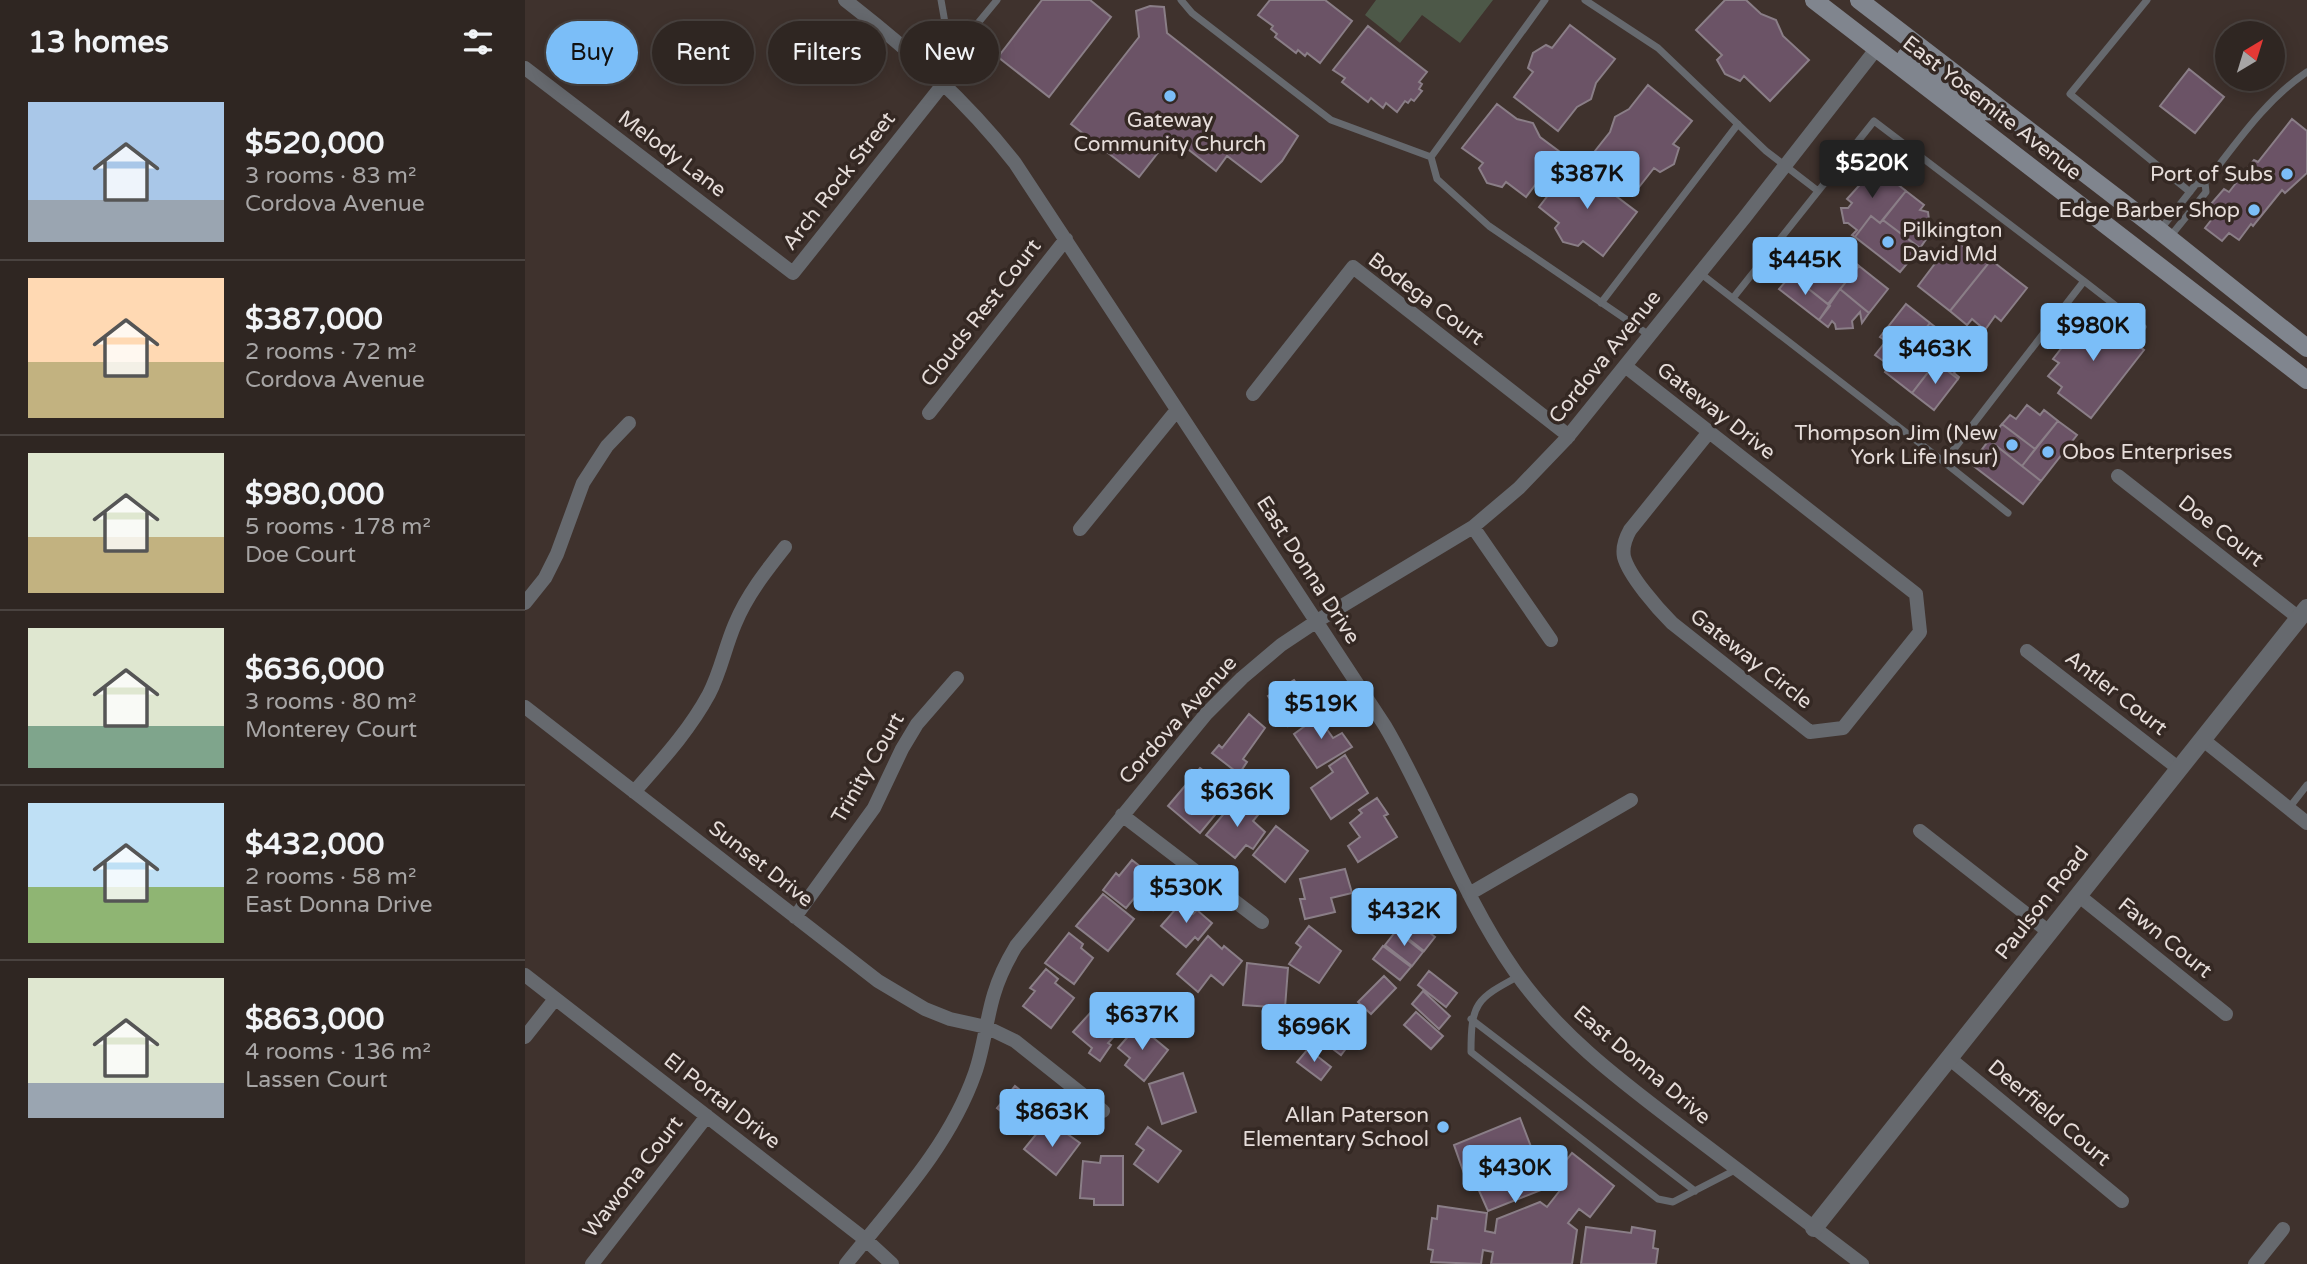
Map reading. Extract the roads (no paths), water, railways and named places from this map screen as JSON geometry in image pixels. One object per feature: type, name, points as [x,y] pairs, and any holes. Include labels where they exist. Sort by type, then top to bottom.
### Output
[{"type":"main road","name":"East Yosemite Avenue","points":[[1814,0],[2307,380]]},
{"type":"main road","name":"East Yosemite Avenue","points":[[1859,0],[2164,234],[2307,348]]},
{"type":"main road","points":[[1877,48],[1898,50],[1980,111],[2004,112]]},
{"type":"street","name":"East Donna Drive","points":[[845,0],[900,45]]},
{"type":"street","name":"Cordova Avenue","points":[[846,1264],[923,1168],[952,1124],[975,1071],[993,995],[1016,946],[1206,715],[1242,678],[1282,645],[1473,527],[1519,488],[1569,436],[1877,48]]},
{"type":"street","name":"Melody Lane","points":[[525,68],[793,273]]},
{"type":"street","name":"Arch Rock Street","points":[[793,273],[943,84]]},
{"type":"street","name":"East Donna Drive","points":[[945,84],[1015,163],[1317,621],[1404,758],[1488,929],[1546,1011],[1628,1086],[1861,1264]]},
{"type":"street","name":"Clouds Rest Court","points":[[929,413],[1066,239]]},
{"type":"street","name":"Bodega Court","points":[[1253,394],[1353,267],[1569,436]]},
{"type":"street","name":"Gateway Drive","points":[[1625,366],[1916,594],[1920,632]]},
{"type":"street","points":[[1080,530],[1177,410]]},
{"type":"street","points":[[525,603],[545,578],[557,554],[583,483],[607,446],[629,423]]},
{"type":"street","name":"Gateway Circle","points":[[1709,432],[1630,530],[1623,548],[1625,560],[1653,603],[1672,624],[1810,732],[1843,728],[1920,632]]},
{"type":"street","name":"Doe Court","points":[[2118,477],[2303,613]]},
{"type":"street","points":[[1473,527],[1551,640]]},
{"type":"street","points":[[633,792],[674,747],[708,696],[748,598],[785,547]]},
{"type":"street","name":"Paulson Road","points":[[1814,1228],[2303,613]]},
{"type":"street","name":"Antler Court","points":[[2027,651],[2178,768]]},
{"type":"street","name":"Trinity Court","points":[[795,917],[874,808],[917,724],[957,678]]},
{"type":"street","name":"Sunset Drive","points":[[525,708],[878,982],[950,1019],[986,1027],[1015,1041],[1103,1111]]},
{"type":"street","points":[[2202,738],[2307,823]]},
{"type":"street","points":[[1469,894],[1631,800]]},
{"type":"street","points":[[1122,815],[1262,922]]},
{"type":"street","points":[[1920,831],[2049,932]]},
{"type":"street","name":"Fawn Court","points":[[2078,895],[2226,1014]]},
{"type":"street","name":"El Portal Drive","points":[[525,975],[866,1240],[892,1264]]},
{"type":"street","points":[[525,1037],[555,999]]},
{"type":"street","name":"Deerfield Court","points":[[1949,1058],[2122,1201]]},
{"type":"street","name":"Wawona Court","points":[[592,1264],[708,1116]]},
{"type":"street","points":[[2255,1264],[2283,1229]]},
{"type":"lane","points":[[941,0],[945,21]]},
{"type":"lane","points":[[980,21],[997,0]]},
{"type":"lane","points":[[1181,0],[1192,13],[1331,120],[1431,157]]},
{"type":"lane","points":[[1431,157],[1545,0]]},
{"type":"lane","points":[[1585,0],[1658,48],[1766,151],[1818,191]]},
{"type":"lane","points":[[2147,0],[2070,94],[2190,192]]},
{"type":"lane","points":[[2164,234],[2196,184],[2205,183],[2269,104],[2291,82],[2307,72]]},
{"type":"lane","points":[[1733,298],[1874,121],[2143,327]]},
{"type":"lane","points":[[1601,303],[1738,124]]},
{"type":"lane","points":[[1431,157],[1437,179],[1489,226],[1650,335]]},
{"type":"lane","points":[[2164,234],[2206,192],[2205,183]]},
{"type":"lane","points":[[1700,273],[2008,513]]},
{"type":"lane","points":[[1944,462],[2084,281]]},
{"type":"lane","points":[[2289,808],[2307,785]]},
{"type":"lane","points":[[1519,976],[1487,993],[1471,1019],[1471,1052],[1658,1199],[1673,1202],[1737,1169]]},
{"type":"lane","points":[[1471,1019],[1695,1191]]},
{"type":"place","name":"Gateway Community Church","points":[[1170,96]]},
{"type":"place","name":"Port of Subs","points":[[2287,174]]},
{"type":"place","name":"Edge Barber Shop","points":[[2254,210]]},
{"type":"place","name":"Pilkington David Md","points":[[1888,242]]},
{"type":"place","name":"Thompson Jim (New York Life Insur)","points":[[2012,445]]},
{"type":"place","name":"Obos Enterprises","points":[[2048,452]]},
{"type":"place","name":"Allan Paterson Elementary School","points":[[1443,1127]]}]
